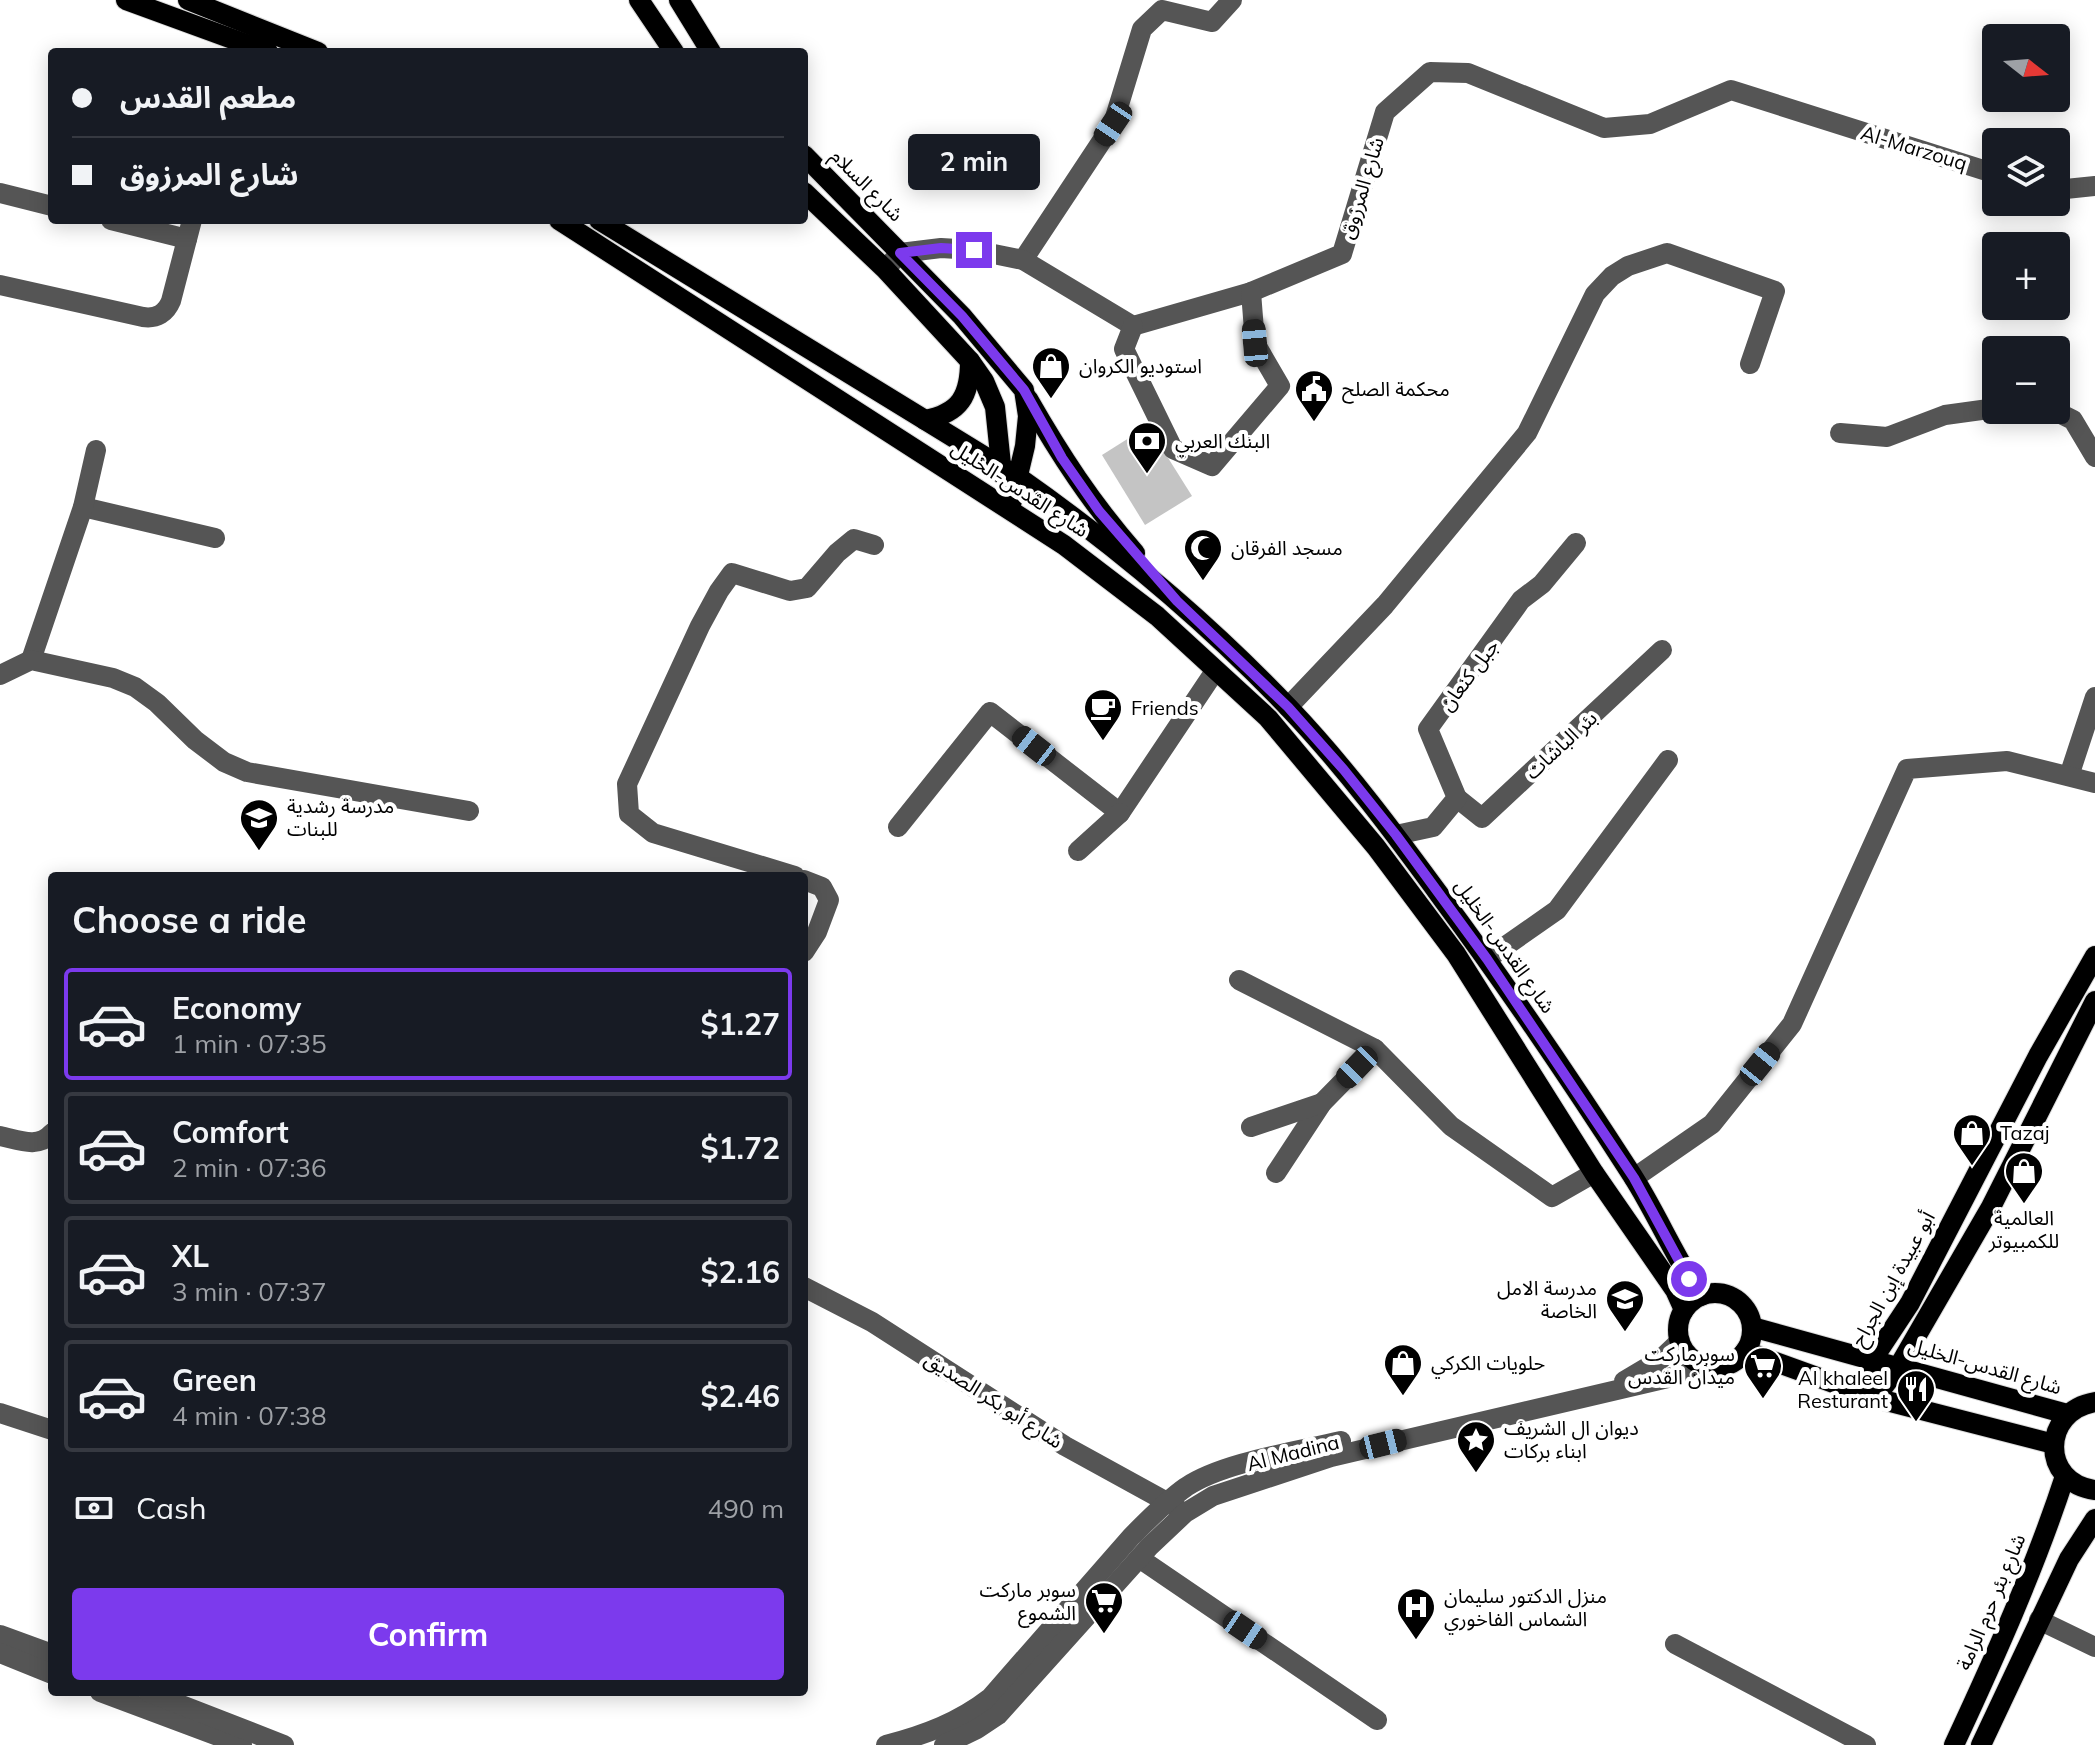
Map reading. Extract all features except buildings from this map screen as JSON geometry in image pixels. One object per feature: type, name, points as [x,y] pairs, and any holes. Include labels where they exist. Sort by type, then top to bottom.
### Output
[{"type":"main road","points":[[126,0],[234,46]]},
{"type":"main road","points":[[188,0],[309,48]]},
{"type":"main road","points":[[639,0],[671,48]]},
{"type":"main road","points":[[679,0],[709,48]]},
{"type":"main road","name":"شارع السلام","points":[[808,159],[962,316],[1024,390],[1062,458],[1099,511],[1177,601]]},
{"type":"main road","points":[[808,196],[885,269],[970,361],[984,381],[995,407],[1009,472],[1010,509]]},
{"type":"main road","name":"شارع القدس-الخليل","points":[[565,224],[1064,545],[1147,609],[1268,718],[1393,871],[1456,954],[1594,1173],[1675,1290],[1684,1310]]},
{"type":"main road","name":"شارع القدس-الخليل","points":[[606,224],[1009,472],[1127,558],[1177,601],[1288,707],[1396,835],[1487,959],[1634,1178],[1701,1296]]},
{"type":"main road","points":[[925,420],[952,411],[963,399],[970,382],[970,361]]},
{"type":"main road","points":[[1009,472],[1028,416],[1024,390]]},
{"type":"main road","name":"أبو عبيدة إبن الجراح","points":[[1875,1398],[1873,1359],[1910,1303],[2038,1056],[2095,956]]},
{"type":"main road","points":[[1875,1398],[1899,1366],[1991,1207],[2095,1001]]},
{"type":"main road","points":[[1712,1293],[1734,1298],[1749,1315],[1752,1327],[1745,1351],[1737,1360],[1715,1367],[1693,1359],[1680,1341],[1680,1319],[1684,1310],[1701,1296],[1712,1293]]},
{"type":"main road","name":"شارع القدس-الخليل","points":[[1752,1327],[2067,1414]]},
{"type":"main road","points":[[1745,1351],[1875,1398],[2054,1444]]},
{"type":"main road","points":[[2095,1402],[2079,1406],[2067,1414],[2056,1433],[2054,1444],[2058,1466],[2065,1476],[2077,1485],[2095,1490]]},
{"type":"main road","name":"شارع بئر حرم الرامة","points":[[1954,1745],[2023,1589],[2065,1476]]},
{"type":"main road","points":[[1981,1745],[2069,1559],[2095,1519]]},
{"type":"street","points":[[1023,260],[1113,124],[1142,29],[1157,5],[1212,22],[1232,0]]},
{"type":"street","name":"شارع المرزوق","points":[[1133,326],[1251,292],[1342,254],[1385,112],[1430,72],[1468,73],[1604,128],[1650,124],[1731,90],[1832,123]]},
{"type":"street","name":"Al-Marzouq","points":[[1832,123],[1982,170]]},
{"type":"street","points":[[2070,189],[2095,186]]},
{"type":"street","points":[[0,193],[48,205]]},
{"type":"street","points":[[0,285],[143,317],[162,314],[170,305],[190,229],[146,224]]},
{"type":"street","points":[[885,269],[900,253],[941,248],[974,250],[1023,260],[1133,326],[1124,349],[1173,449],[1212,466],[1280,386],[1255,343],[1251,292]]},
{"type":"street","points":[[1288,707],[1385,605],[1527,433],[1595,294],[1612,276],[1628,266],[1667,253],[1775,291],[1750,364]]},
{"type":"street","points":[[1840,433],[1887,437],[1945,415],[1982,410]]},
{"type":"street","points":[[2070,418],[2095,457]]},
{"type":"street","points":[[31,660],[83,507],[96,450]]},
{"type":"street","points":[[83,507],[215,538]]},
{"type":"street","points":[[782,872],[653,833],[629,814],[627,784],[700,626],[732,573],[790,591],[807,588],[837,553],[854,539],[874,545]]},
{"type":"street","name":"جبل كنعان","points":[[1457,798],[1428,729],[1521,600],[1542,584],[1576,543]]},
{"type":"street","name":"بئر الباشات","points":[[1457,798],[1482,818],[1662,650]]},
{"type":"street","points":[[0,675],[31,660],[113,678],[135,687],[157,703],[195,740],[224,762],[247,772],[469,811]]},
{"type":"street","points":[[1078,851],[1120,813],[1215,671]]},
{"type":"street","points":[[2069,776],[2095,697]]},
{"type":"street","points":[[898,827],[990,712],[1120,813]]},
{"type":"street","points":[[1487,959],[1557,910],[1668,760]]},
{"type":"street","points":[[1634,1178],[1712,1124],[1792,1024],[1907,769],[2007,761],[2095,783]]},
{"type":"street","points":[[1396,835],[1433,827],[1457,798]]},
{"type":"street","points":[[808,882],[822,887],[829,900],[817,932],[808,946]]},
{"type":"street","points":[[1239,980],[1375,1049],[1451,1126],[1552,1197],[1594,1173]]},
{"type":"street","points":[[1276,1173],[1322,1103],[1375,1049]]},
{"type":"street","points":[[1251,1127],[1322,1103]]},
{"type":"street","points":[[0,1136],[35,1143],[48,1136]]},
{"type":"street","name":"شارع أبو بكر الصديق","points":[[808,1289],[872,1322],[1065,1446],[1176,1507]]},
{"type":"street","points":[[1579,1398],[1635,1376],[1661,1359],[1680,1341]]},
{"type":"street","points":[[1579,1398],[1715,1367]]},
{"type":"street","name":"Al Madina","points":[[944,1745],[998,1715],[1017,1696],[1139,1558],[1176,1507],[1187,1486],[1214,1473],[1356,1438],[1487,1419],[1579,1398]]},
{"type":"street","points":[[0,1413],[48,1429]]},
{"type":"street","name":"Al Madina","points":[[976,1729],[990,1698],[1131,1537],[1176,1507]]},
{"type":"street","points":[[1139,1558],[1377,1720]]},
{"type":"street","points":[[2039,1620],[2095,1647]]},
{"type":"street","points":[[0,1635],[48,1653]]},
{"type":"street","points":[[1675,1644],[1866,1745]]},
{"type":"street","points":[[0,1653],[48,1672]]},
{"type":"street","points":[[111,1696],[242,1745]]},
{"type":"street","points":[[158,1696],[284,1745]]},
{"type":"street","name":"Al Madina","points":[[886,1745],[937,1729],[976,1729]]},
{"type":"place","name":"استوديو الكروان","points":[[1051,400]]},
{"type":"place","name":"محكمة الصلح","points":[[1314,423]]},
{"type":"place","name":"البنك العربي","points":[[1147,475]]},
{"type":"place","name":"مسجد الفرقان","points":[[1203,582]]},
{"type":"place","name":"Friends","points":[[1103,742]]},
{"type":"place","name":"مدرسة رشدية للبنات","points":[[259,852]]},
{"type":"place","name":"Tazaj","points":[[1972,1167]]},
{"type":"place","name":"العالمية للكمبيوتر","points":[[2024,1205]]},
{"type":"place","name":"مدرسة الامل الخاصة","points":[[1625,1333]]},
{"type":"place","name":"حلويات الكركي","points":[[1403,1397]]},
{"type":"place","name":"سوبرماركت ميدان القدس","points":[[1763,1400]]},
{"type":"place","name":"Al khaleel Resturant","points":[[1916,1423]]},
{"type":"place","name":"ديوان ال الشريف ابناء بركات","points":[[1476,1474]]},
{"type":"place","name":"سوبر ماركت الشموع","points":[[1104,1635]]},
{"type":"place","name":"منزل الدكتور سليمان الشماس الفاخوري","points":[[1416,1641]]},
{"type":"route","points":[[974,250],[941,248],[900,253],[962,316],[1024,390],[1062,458],[1099,511],[1177,601],[1288,707],[1396,835],[1487,959],[1634,1178],[1689,1279]]}]
